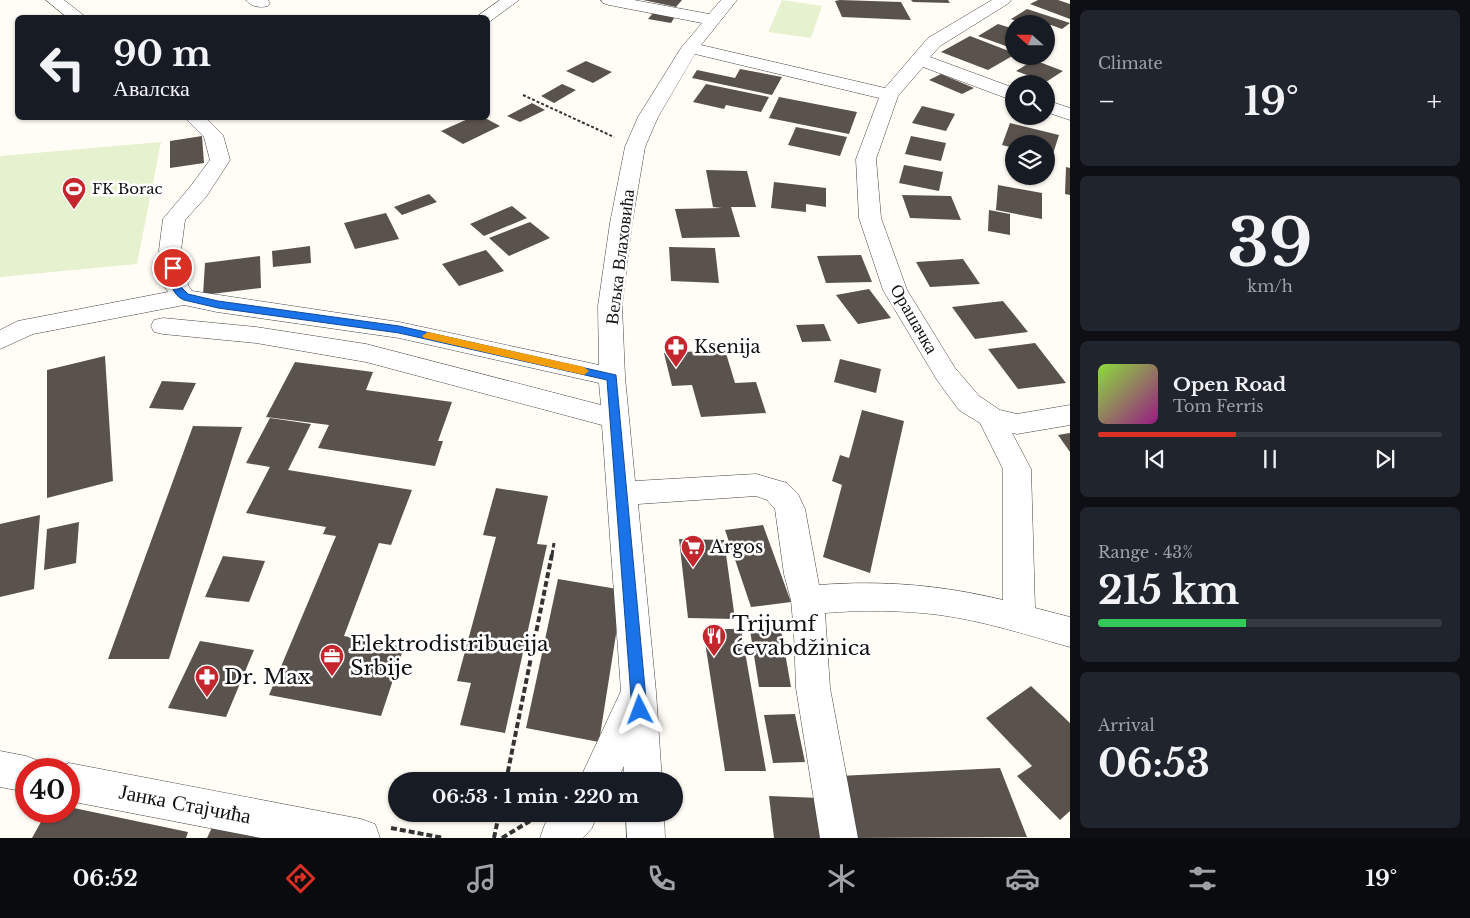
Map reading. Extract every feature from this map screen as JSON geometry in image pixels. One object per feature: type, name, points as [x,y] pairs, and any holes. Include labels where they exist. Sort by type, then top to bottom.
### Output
[{"type":"street","points":[[54,0],[75,15]]},
{"type":"street","points":[[488,15],[511,0]]},
{"type":"street","points":[[609,0],[721,10]]},
{"type":"street","points":[[690,48],[889,95],[934,42],[1003,0]]},
{"type":"street","name":"Вељка Влаховића","points":[[643,772],[639,692],[612,378],[610,306],[634,146],[648,117],[690,48],[721,10]]},
{"type":"street","points":[[919,59],[1005,92]]},
{"type":"street","name":"Орашачка","points":[[889,95],[866,159],[870,218],[895,290],[946,374],[969,403],[992,418],[1017,424],[1070,415]]},
{"type":"street","points":[[1055,109],[1070,114]]},
{"type":"street","points":[[184,297],[176,286],[170,250],[174,219],[198,192],[220,160],[213,134],[197,120]]},
{"type":"street","points":[[0,340],[26,327],[184,297],[218,304],[399,330],[612,378]]},
{"type":"street","points":[[163,326],[256,335],[366,353],[616,419]]},
{"type":"street","points":[[992,418],[998,434],[1010,452],[1017,469],[1019,618]]},
{"type":"street","points":[[622,493],[756,485],[777,491],[788,502],[800,574],[807,600],[811,633],[813,688],[839,838]]},
{"type":"street","points":[[807,600],[872,596],[941,601],[1019,618],[1070,632]]},
{"type":"street","points":[[602,772],[639,692]]},
{"type":"street","points":[[0,769],[15,772]]},
{"type":"street","name":"Јанка Стајчића","points":[[80,784],[361,838]]},
{"type":"street","points":[[546,828],[560,822]]},
{"type":"street","points":[[645,822],[646,838]]},
{"type":"path","points":[[523,95],[634,146]]},
{"type":"path","points":[[508,772],[554,543]]},
{"type":"path","points":[[494,838],[497,822]]},
{"type":"path","points":[[502,838],[546,828]]},
{"type":"green space","points":[[782,0],[822,6],[811,38],[768,32]]},
{"type":"green space","name":"FK Borac","points":[[161,142],[137,264],[0,277],[0,156]]},
{"type":"building","points":[[643,0],[682,0],[676,7]]},
{"type":"building","points":[[911,0],[948,0],[950,3],[913,2]]},
{"type":"building","points":[[1038,0],[1058,0],[1070,4],[1070,19],[1030,4]]},
{"type":"building","points":[[835,1],[901,2],[911,20],[842,17]]},
{"type":"building","points":[[1027,9],[1045,15],[1017,15]]},
{"type":"building","points":[[654,12],[676,15],[671,23],[648,19]]},
{"type":"building","points":[[1055,18],[1070,23],[1062,29],[1055,26]]},
{"type":"building","points":[[998,24],[1005,26],[1005,46],[978,36]]},
{"type":"building","points":[[970,36],[1005,50],[1005,60],[988,70],[941,52]]},
{"type":"building","points":[[586,61],[612,72],[593,83],[566,71]]},
{"type":"building","points":[[1026,65],[1047,65],[1063,71],[1055,76],[1027,75],[1016,71]]},
{"type":"building","points":[[740,69],[782,77],[772,95],[692,78],[697,70],[735,78]]},
{"type":"building","points":[[941,74],[974,88],[962,94],[929,80]]},
{"type":"building","points":[[562,84],[576,90],[554,103],[541,96]]},
{"type":"building","points":[[706,84],[769,97],[761,112],[726,105],[724,109],[693,102]]},
{"type":"building","points":[[779,97],[857,112],[849,134],[769,118]]},
{"type":"building","points":[[532,103],[545,110],[520,122],[507,116]]},
{"type":"building","points":[[922,106],[955,114],[946,131],[912,123]]},
{"type":"building","points":[[466,120],[489,120],[500,126],[463,144],[441,131]]},
{"type":"building","points":[[1009,125],[1018,125],[1059,135],[1055,148],[1055,135],[1006,135]]},
{"type":"building","points":[[796,127],[847,137],[840,156],[788,145]]},
{"type":"building","points":[[202,136],[204,163],[170,168],[170,141]]},
{"type":"building","points":[[911,136],[946,143],[941,161],[905,154]]},
{"type":"building","points":[[904,165],[943,172],[939,191],[899,183]]},
{"type":"building","points":[[1066,167],[1070,168],[1070,195],[1065,194]]},
{"type":"building","points":[[706,170],[747,171],[756,207],[731,207],[740,237],[682,238],[675,209],[722,208],[713,207]]},
{"type":"building","points":[[774,182],[826,188],[826,207],[806,204],[806,212],[771,208]]},
{"type":"building","points":[[998,185],[1042,193],[1042,219],[996,210]]},
{"type":"building","points":[[429,194],[437,202],[402,215],[394,207]]},
{"type":"building","points":[[902,195],[951,196],[961,220],[910,218]]},
{"type":"building","points":[[512,206],[527,218],[484,236],[470,224]]},
{"type":"building","points":[[989,210],[1010,214],[1010,235],[988,231]]},
{"type":"building","points":[[386,213],[399,239],[355,249],[344,223]]},
{"type":"building","points":[[530,222],[550,238],[509,256],[489,238]]},
{"type":"building","points":[[310,246],[311,263],[273,267],[272,251]]},
{"type":"building","points":[[669,247],[715,248],[719,283],[671,281]]},
{"type":"building","points":[[486,250],[504,271],[459,286],[442,264]]},
{"type":"building","points":[[861,255],[872,282],[826,283],[817,256]]},
{"type":"building","points":[[260,256],[261,288],[203,295],[205,263]]},
{"type":"building","points":[[963,259],[980,284],[930,287],[916,262]]},
{"type":"building","points":[[869,289],[891,318],[858,324],[836,295]]},
{"type":"building","points":[[1003,301],[1028,332],[975,339],[952,307]]},
{"type":"building","points":[[824,324],[831,341],[802,342],[796,325]]},
{"type":"building","points":[[1035,343],[1066,383],[1018,389],[988,349]]},
{"type":"building","points":[[725,350],[735,383],[756,382],[766,413],[701,417],[692,385],[672,386],[664,353]]},
{"type":"building","points":[[105,356],[113,481],[47,498],[47,370]]},
{"type":"building","points":[[840,359],[881,369],[876,393],[834,382]]},
{"type":"building","points":[[295,362],[373,372],[366,390],[452,402],[438,441],[443,441],[435,466],[318,448],[329,425],[266,417]]},
{"type":"building","points":[[162,381],[196,383],[183,410],[149,408]]},
{"type":"building","points":[[862,410],[904,421],[870,573],[823,557],[842,485],[832,481],[840,455],[849,458]]},
{"type":"building","points":[[270,418],[311,424],[288,470],[412,490],[391,545],[379,543],[344,636],[404,647],[381,716],[269,695],[336,536],[323,534],[326,527],[246,513],[270,467],[246,463]]},
{"type":"building","points":[[193,426],[242,427],[169,659],[108,659]]},
{"type":"building","points":[[1070,433],[1070,452],[1058,435]]},
{"type":"building","points":[[496,488],[548,496],[537,544],[547,545],[505,733],[460,725],[471,683],[457,681],[496,537],[483,535]]},
{"type":"building","points":[[40,515],[34,589],[0,597],[0,524]]},
{"type":"building","points":[[79,522],[76,563],[44,570],[47,529]]},
{"type":"building","points":[[763,525],[791,602],[751,607],[725,530]]},
{"type":"building","points":[[679,539],[724,540],[735,619],[688,618]]},
{"type":"building","points":[[223,556],[265,561],[249,602],[205,597]]},
{"type":"building","points":[[558,579],[623,590],[599,742],[526,728]]},
{"type":"building","points":[[703,629],[741,629],[766,771],[725,771]]},
{"type":"building","points":[[750,630],[781,630],[791,687],[759,687]]},
{"type":"building","points":[[200,641],[254,650],[226,717],[168,708]]},
{"type":"building","points":[[1031,686],[1070,723],[1070,811],[1060,820],[1017,776],[1032,766],[986,718]]},
{"type":"building","points":[[795,714],[805,762],[773,763],[764,715]]},
{"type":"building","points":[[1000,768],[1027,837],[855,838],[839,776]]},
{"type":"building","points":[[769,796],[820,798],[827,838],[774,838]]},
{"type":"building","points":[[80,809],[188,832],[186,838],[32,838],[40,823],[80,823]]},
{"type":"building","points":[[217,817],[297,838],[207,838]]},
{"type":"slow traffic","points":[[428,336],[584,371]]},
{"type":"place","name":"FK Borac","points":[[74,210]]},
{"type":"place","name":"Ksenija","points":[[676,368]]},
{"type":"place","name":"Argos","points":[[693,568]]},
{"type":"place","name":"Trijumf ćevabdžinica","points":[[714,657]]},
{"type":"place","name":"Elektrodistribucija Srbije","points":[[332,677]]},
{"type":"place","name":"Dr. Max","points":[[207,698]]},
{"type":"route","points":[[173,268],[176,286],[184,297],[218,304],[399,330],[612,378],[640,710]]}]
